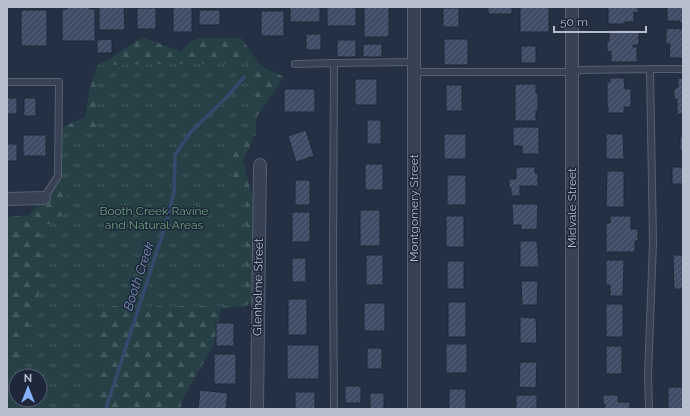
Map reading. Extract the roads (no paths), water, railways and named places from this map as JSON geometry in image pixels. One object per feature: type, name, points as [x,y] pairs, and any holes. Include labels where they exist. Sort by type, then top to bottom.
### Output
[{"type":"street","name":"Montgomery Street","points":[[414,7],[414,409]]},
{"type":"street","name":"Midvale Street","points":[[572,7],[572,409]]},
{"type":"street","name":"Glenholme Street","points":[[257,409],[260,165]]},
{"type":"street","points":[[7,199],[44,198]]},
{"type":"lane","points":[[334,63],[334,409]]},
{"type":"lane","points":[[295,64],[334,63],[572,72],[581,70],[683,68]]},
{"type":"lane","points":[[649,409],[648,375],[653,243],[650,69]]},
{"type":"lane","points":[[7,82],[59,82],[58,176],[44,198]]},
{"type":"waterway","name":"Booth Creek","points":[[106,409],[166,223],[174,192],[175,155],[190,133],[227,97],[244,77]]},
{"type":"park label","name":"Booth Creek Ravine and Natural Areas","points":[[154,218]]}]
